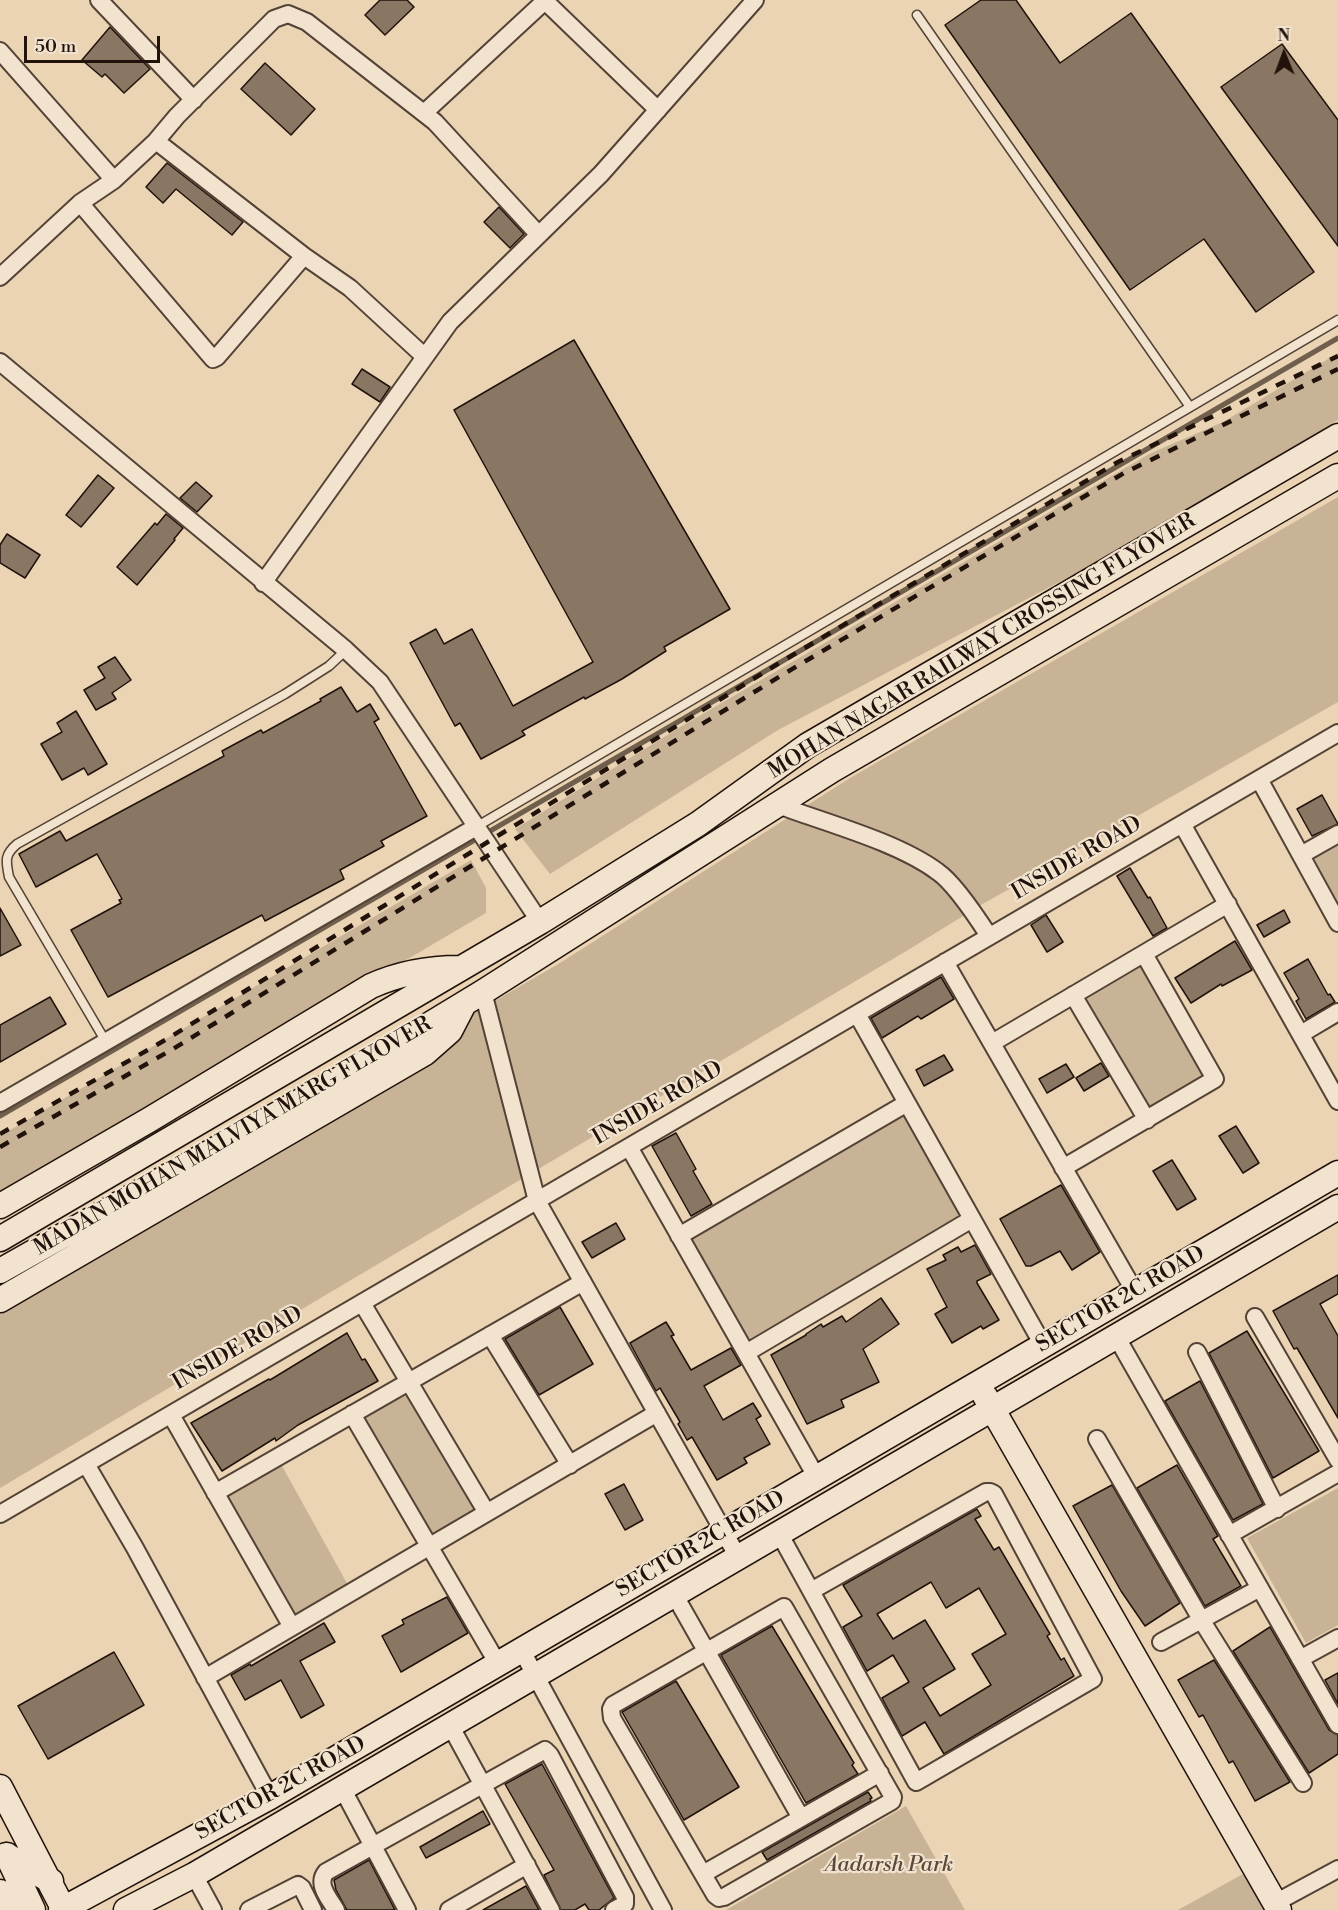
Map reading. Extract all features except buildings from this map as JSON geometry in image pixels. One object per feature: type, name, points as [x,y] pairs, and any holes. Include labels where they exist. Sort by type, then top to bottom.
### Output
[{"type":"main road","name":"MOHAN NAGAR RAILWAY CROSSING FLYOVER","points":[[464,968],[698,824],[808,745],[1338,436]]},
{"type":"main road","name":"MOHAN NAGAR RAILWAY CROSSING FLYOVER","points":[[474,997],[832,770],[1338,476]]},
{"type":"main road","name":"MADAN MOHAN MALVIYA MARG FLYOVER","points":[[0,1239],[464,968]]},
{"type":"main road","points":[[0,1206],[149,1120],[371,986],[386,979],[423,969],[464,968]]},
{"type":"main road","name":"MADAN MOHAN MALVIYA MARG FLYOVER","points":[[0,1271],[338,1080],[474,997]]},
{"type":"main road","points":[[0,1300],[425,1053],[450,1031],[474,997]]},
{"type":"main road","name":"SECTOR 2C ROAD","points":[[63,1910],[270,1797],[1337,1175]]},
{"type":"main road","name":"SECTOR 2C ROAD","points":[[126,1910],[194,1875],[1338,1207]]},
{"type":"main road","points":[[1211,1247],[1226,1272]]},
{"type":"main road","points":[[978,1384],[1277,1907]]},
{"type":"main road","points":[[0,1787],[63,1910]]},
{"type":"main road","points":[[3,1849],[59,1886],[91,1894]]},
{"type":"main road","points":[[3,1849],[33,1910]]},
{"type":"main road","points":[[0,1892],[9,1910]]},
{"type":"street","points":[[99,0],[194,100]]},
{"type":"street","points":[[263,583],[450,322],[601,174],[755,0]]},
{"type":"street","points":[[424,113],[546,1],[658,110]]},
{"type":"street","points":[[0,277],[80,203],[114,180],[156,141],[274,19],[288,14],[307,22],[435,122],[539,235]]},
{"type":"street","points":[[0,51],[114,180]]},
{"type":"street","points":[[156,141],[304,256],[350,288],[425,357]]},
{"type":"street","points":[[80,203],[213,359],[304,256]]},
{"type":"street","points":[[0,362],[346,650],[380,682],[540,922]]},
{"type":"street","name":"INSIDE ROAD","points":[[0,1514],[1338,732]]},
{"type":"street","points":[[1259,779],[1338,923]]},
{"type":"street","points":[[778,806],[874,840],[905,853],[940,872],[974,913],[989,936]]},
{"type":"street","points":[[1182,824],[1338,1101]]},
{"type":"street","points":[[0,1103],[477,828]]},
{"type":"street","points":[[1301,855],[1338,834]]},
{"type":"street","points":[[992,1043],[1228,904]]},
{"type":"street","points":[[1063,1168],[1215,1079],[1143,954]]},
{"type":"street","points":[[945,962],[1135,1292]]},
{"type":"street","points":[[1073,995],[1147,1120]]},
{"type":"street","points":[[474,997],[537,1201],[738,1557]]},
{"type":"street","points":[[1301,1034],[1338,1012]]},
{"type":"street","points":[[857,1014],[1044,1346]]},
{"type":"street","points":[[679,1236],[907,1103]]},
{"type":"street","points":[[629,1147],[817,1478]]},
{"type":"street","points":[[746,1353],[972,1220]]},
{"type":"street","points":[[215,1493],[583,1282]]},
{"type":"street","points":[[362,1303],[487,1513]]},
{"type":"street","points":[[1255,1317],[1338,1460]]},
{"type":"street","points":[[490,1335],[570,1465]]},
{"type":"street","points":[[1116,1336],[1338,1725]]},
{"type":"street","points":[[1197,1352],[1277,1509]]},
{"type":"street","points":[[205,1678],[657,1413]]},
{"type":"street","points":[[352,1414],[498,1665]]},
{"type":"street","points":[[171,1415],[292,1627]]},
{"type":"street","points":[[1097,1439],[1202,1621],[1303,1783]]},
{"type":"street","points":[[86,1464],[135,1548],[270,1797]]},
{"type":"street","points":[[1229,1534],[1338,1473]]},
{"type":"street","points":[[779,1533],[811,1592],[916,1782],[1093,1679],[994,1494],[990,1492],[986,1492],[811,1592]]},
{"type":"street","points":[[1161,1642],[1260,1588]]},
{"type":"street","points":[[674,1594],[801,1818]]},
{"type":"street","points":[[784,1607],[880,1773],[892,1794],[892,1801],[734,1892],[719,1898],[715,1895],[612,1718],[611,1709],[613,1705],[784,1607]]},
{"type":"street","points":[[1300,1659],[1338,1638]]},
{"type":"street","points":[[522,1651],[663,1910]]},
{"type":"street","points":[[450,1725],[551,1910]]},
{"type":"street","points":[[336,1910],[322,1885],[322,1877],[326,1872],[545,1750],[550,1755],[625,1897],[624,1904],[614,1910]]},
{"type":"street","points":[[703,1874],[880,1773]]},
{"type":"street","points":[[342,1788],[407,1910]]},
{"type":"street","points":[[448,1910],[527,1865]]},
{"type":"street","points":[[1277,1907],[1338,1869]]},
{"type":"street","points":[[194,1875],[213,1910]]},
{"type":"street","points":[[249,1910],[298,1885],[302,1888],[313,1910]]},
{"type":"lane","points":[[917,15],[1190,407]]},
{"type":"lane","points":[[477,828],[1338,320]]},
{"type":"lane","points":[[106,1042],[9,877],[6,863],[9,851],[38,832],[285,694],[328,666],[346,650]]},
{"type":"green space","points":[[1338,353],[1338,420],[1105,558],[778,730],[550,874],[515,829],[682,726],[1151,453],[1223,422]]},
{"type":"green space","points":[[1338,497],[1338,702],[981,905],[0,1488],[0,1289],[560,963],[850,778]]},
{"type":"green space","points":[[1338,845],[1338,905],[1313,859]]},
{"type":"green space","points":[[471,860],[486,888],[486,913],[0,1199],[0,1136]]},
{"type":"green space","points":[[1142,964],[1207,1078],[1148,1112],[1083,997]]},
{"type":"green space","points":[[904,1115],[963,1217],[748,1341],[688,1238]]},
{"type":"green space","points":[[407,1390],[478,1511],[431,1538],[360,1417]]},
{"type":"green space","points":[[281,1464],[349,1587],[293,1618],[224,1496]]},
{"type":"green space","points":[[1338,1488],[1338,1625],[1306,1643],[1247,1538]]},
{"type":"green space","name":"Aadarsh Park","points":[[906,1806],[965,1910],[726,1910]]},
{"type":"green space","points":[[1243,1874],[1264,1910],[1178,1910]]},
{"type":"waterway","points":[[0,1116],[1338,338]]},
{"type":"railway","points":[[0,1134],[167,1039],[776,665],[1118,462],[1338,356]]},
{"type":"railway","points":[[0,1147],[173,1049],[782,675],[1124,473],[1338,369]]}]
